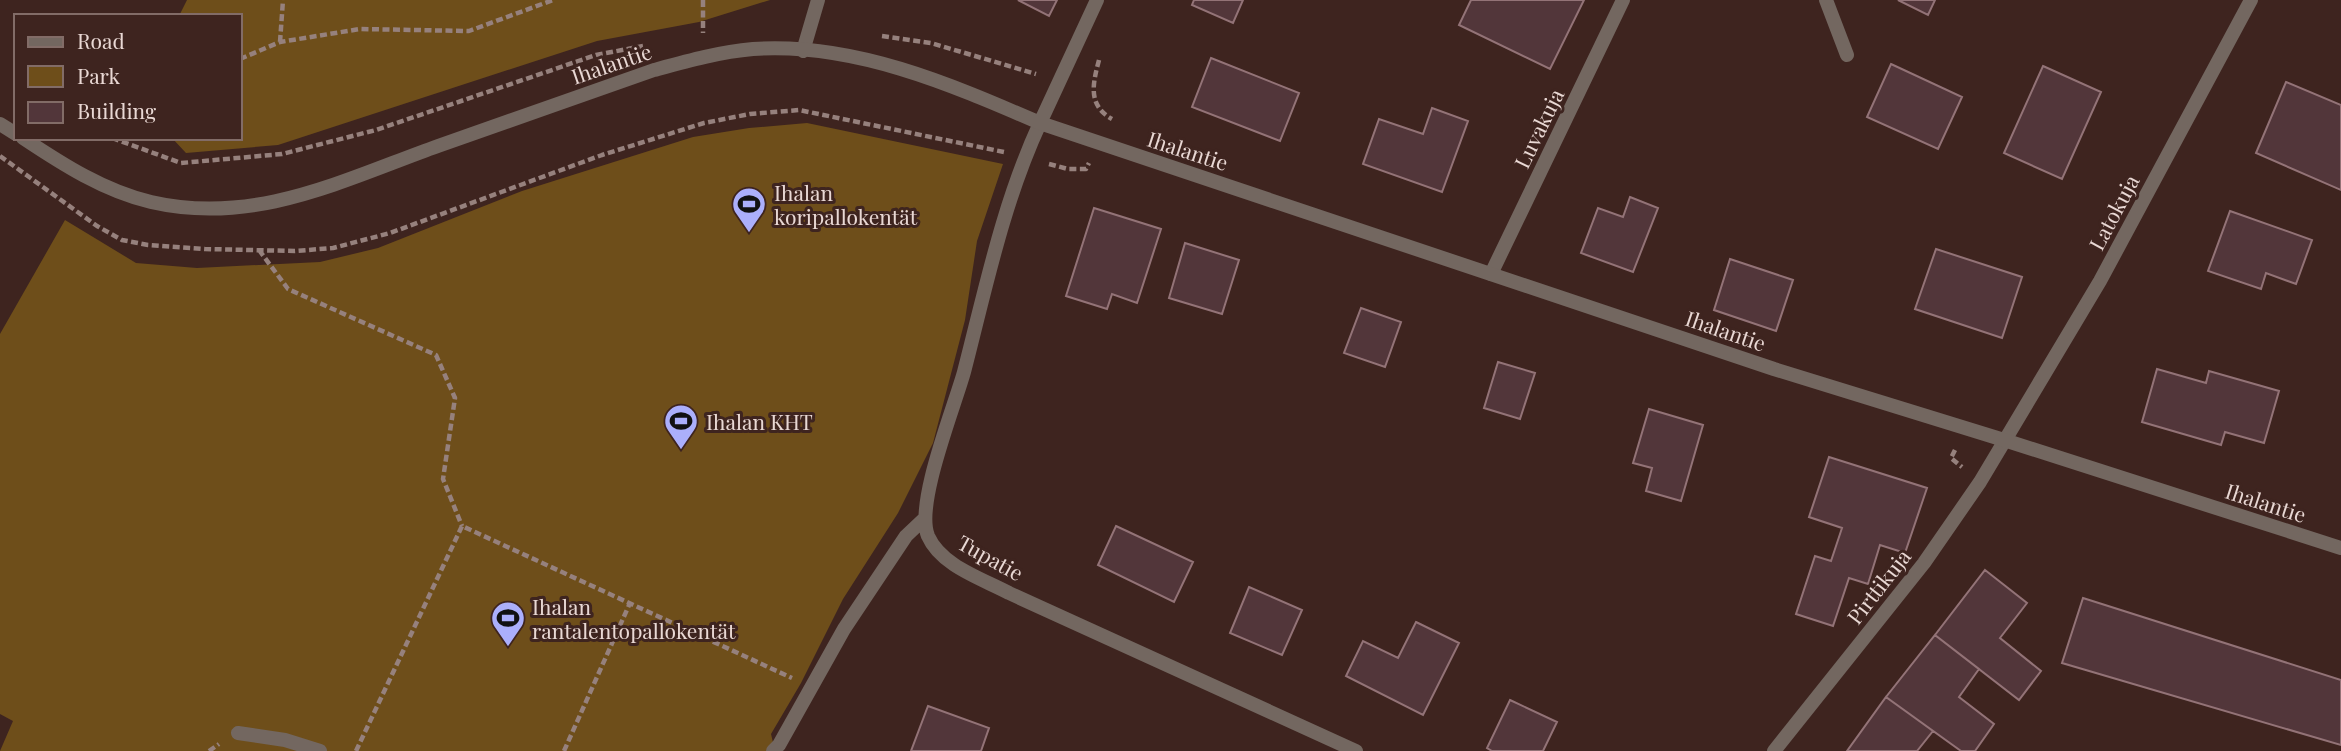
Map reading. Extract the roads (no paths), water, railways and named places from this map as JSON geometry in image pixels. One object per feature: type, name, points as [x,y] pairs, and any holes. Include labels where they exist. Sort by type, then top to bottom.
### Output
[{"type":"street","points":[[803,51],[818,0]]},
{"type":"street","points":[[773,751],[779,745],[844,629],[906,536],[924,519],[927,497],[964,373],[990,262],[1025,156],[1097,0]]},
{"type":"street","name":"Luvakuja","points":[[1491,274],[1623,0]]},
{"type":"street","points":[[1826,0],[1847,55]]},
{"type":"street","name":"Latokuja","points":[[2004,440],[2100,281],[2251,0]]},
{"type":"street","name":"Ihalantie","points":[[26,140],[60,163],[107,187],[149,202],[183,207],[232,208],[275,203],[330,186],[654,70],[703,56],[742,51],[803,51],[853,58],[906,70],[1040,123],[1774,369],[2341,548]]},
{"type":"street","name":"Pirttikuja","points":[[1774,751],[1924,563],[1980,482],[2004,440]]},
{"type":"street","name":"Tupatie","points":[[924,519],[929,537],[940,553],[961,568],[1009,593],[1356,751]]},
{"type":"street","points":[[238,733],[285,740],[320,751]]},
{"type":"place","name":"Ihalan koripallokentät","points":[[749,234]]},
{"type":"place","name":"Ihalan KHT","points":[[681,451]]},
{"type":"place","name":"Ihalan rantalentopallokentät","points":[[508,648]]}]
